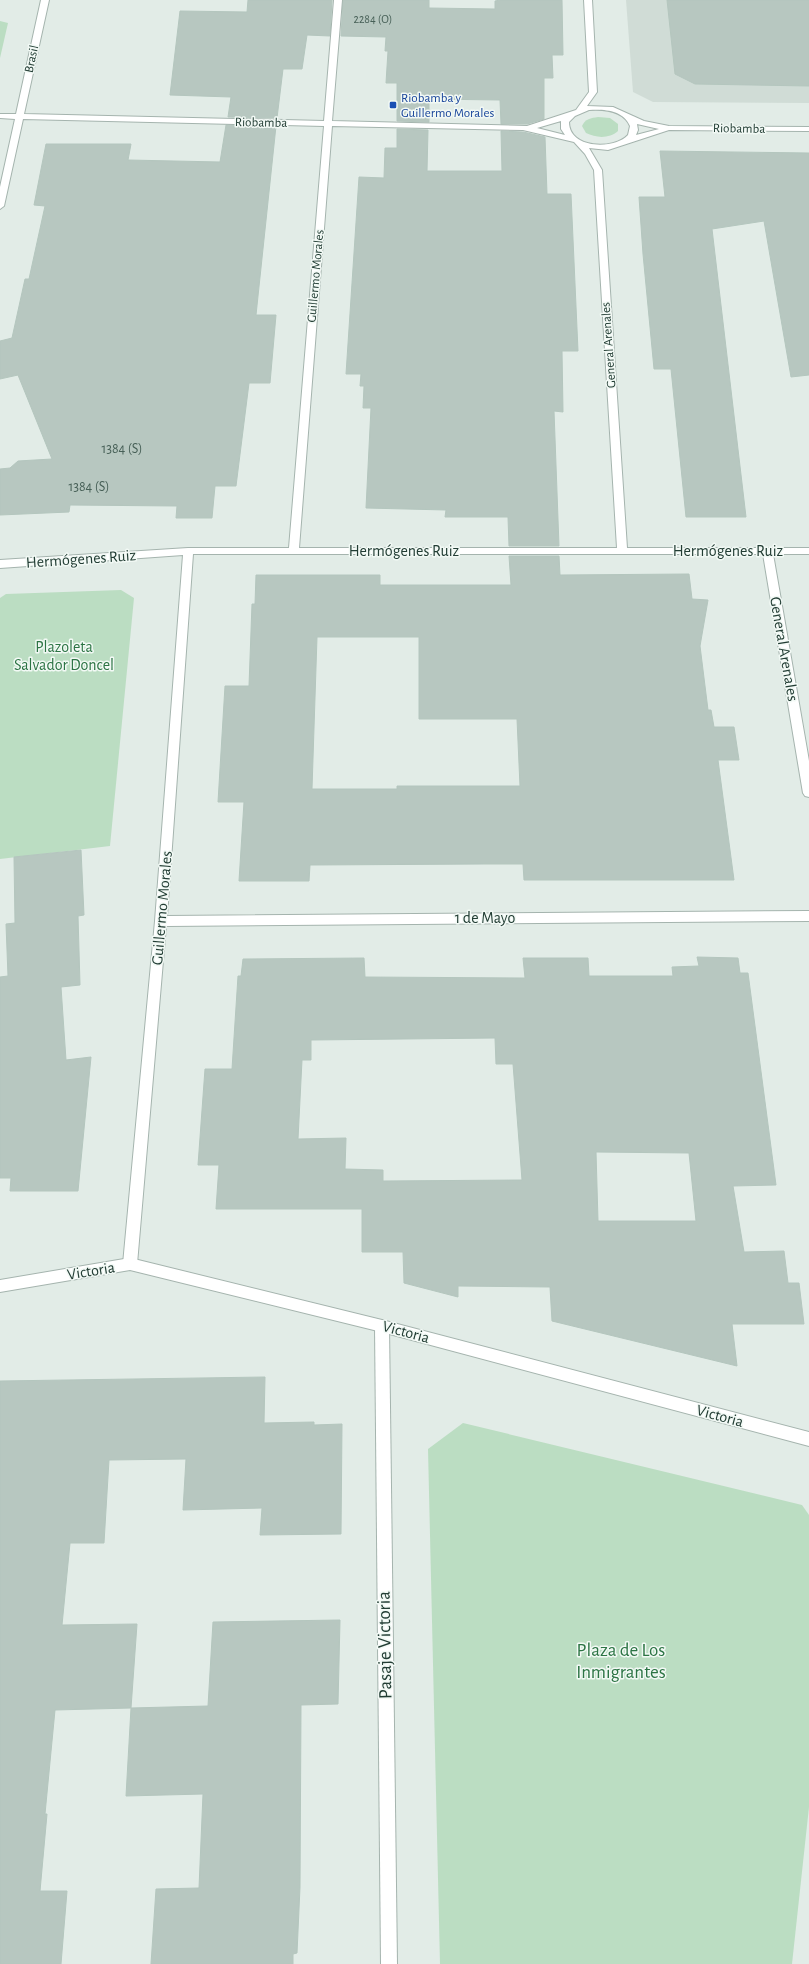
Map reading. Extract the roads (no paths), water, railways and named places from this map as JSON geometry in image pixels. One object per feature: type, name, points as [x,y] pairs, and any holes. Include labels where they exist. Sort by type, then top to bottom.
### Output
[{"type":"street","name":"Brasil","points":[[0,206],[45,0]]},
{"type":"street","name":"Guillermo Morales","points":[[294,551],[338,0]]},
{"type":"street","points":[[580,110],[594,92],[588,0]]},
{"type":"street","points":[[588,108],[607,108],[628,116],[633,122],[635,128],[633,135],[619,145],[608,147],[594,147],[577,142],[567,134],[564,128],[565,121],[570,115],[580,110],[588,108]]},
{"type":"street","name":"Riobamba","points":[[523,128],[542,125],[570,115]]},
{"type":"street","name":"Riobamba","points":[[0,116],[523,128],[546,132],[577,142]]},
{"type":"street","name":"Riobamba","points":[[628,116],[642,123],[669,128],[809,130]]},
{"type":"street","name":"Riobamba","points":[[627,140],[669,128]]},
{"type":"street","name":"General Arenales","points":[[577,142],[589,153],[598,170],[622,552]]},
{"type":"street","name":"Guillermo Morales","points":[[130,1264],[161,921],[188,551]]},
{"type":"street","name":"Hermógenes Ruiz","points":[[0,564],[188,551],[809,551]]},
{"type":"street","name":"General Arenales","points":[[767,551],[809,793]]},
{"type":"street","name":"1 de Mayo","points":[[161,921],[809,916]]},
{"type":"street","name":"Victoria","points":[[0,1286],[130,1264],[382,1326],[809,1440]]},
{"type":"street","name":"Pasaje Victoria","points":[[382,1326],[389,1964]]},
{"type":"place","name":"Riobamba y Guillermo Morales","points":[[393,105]]},
{"type":"park label","name":"Plazoleta Salvador Doncel","points":[[64,656]]},
{"type":"park label","name":"Plaza de Los Inmigrantes","points":[[621,1661]]}]
